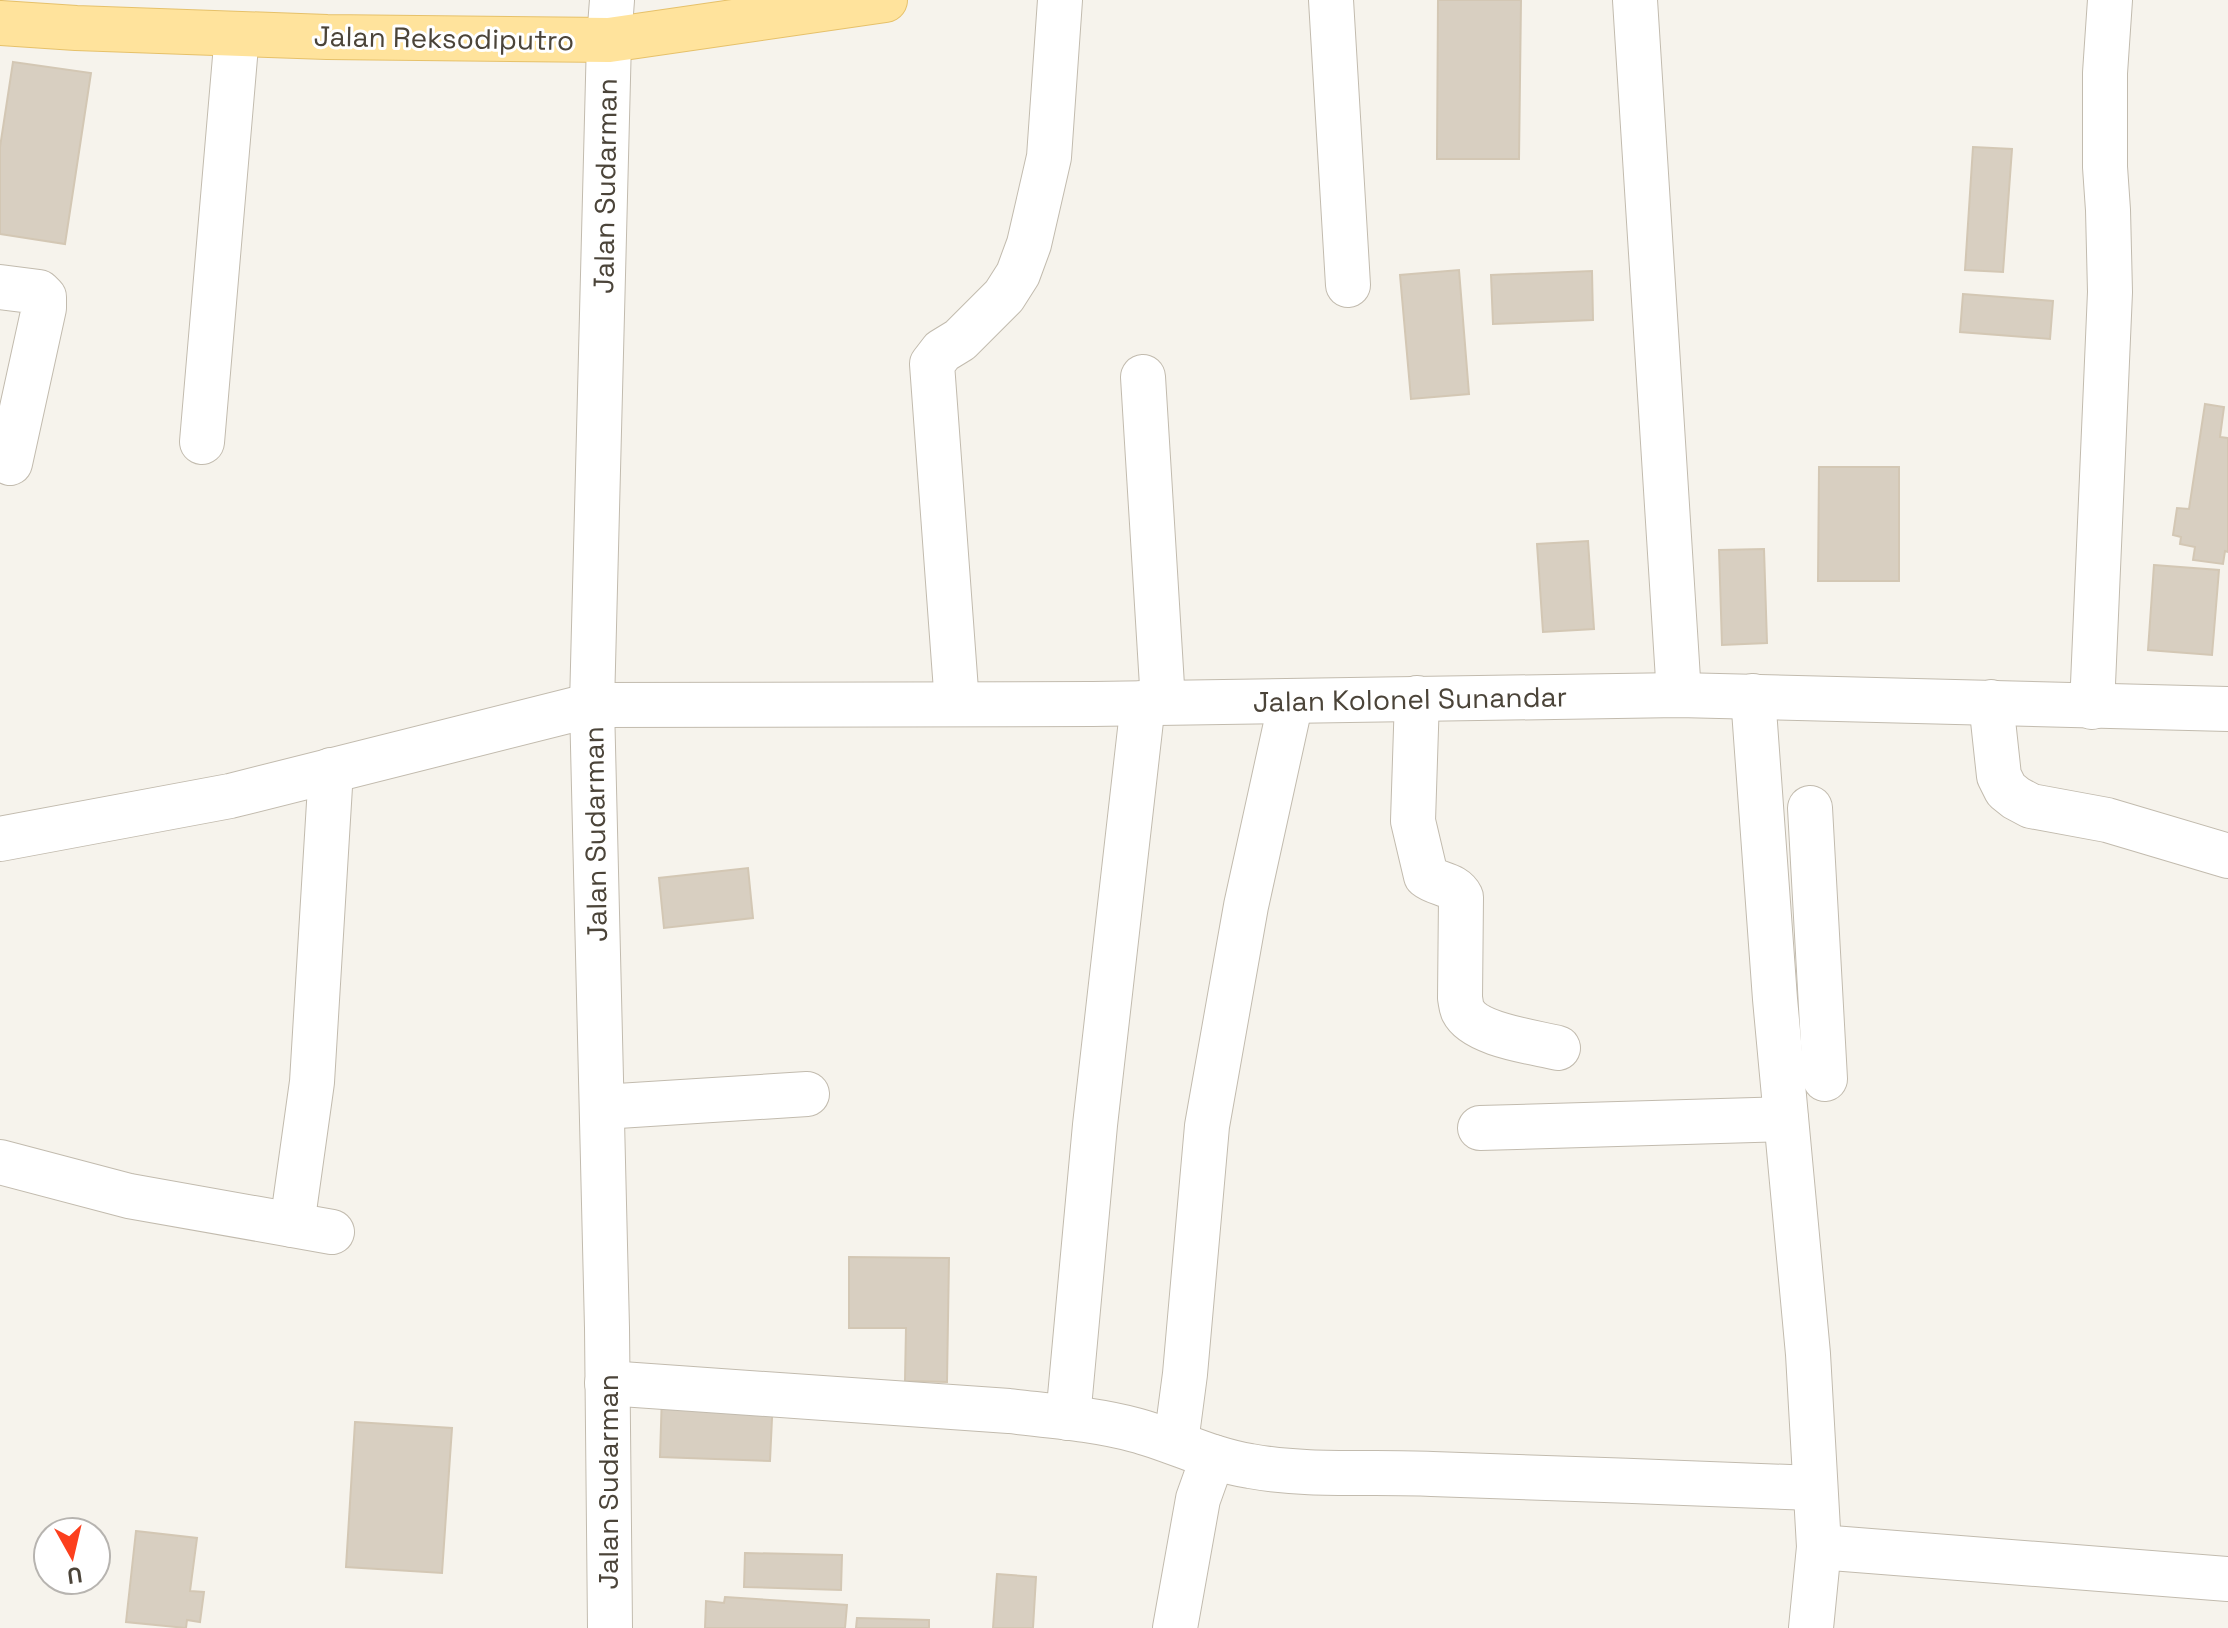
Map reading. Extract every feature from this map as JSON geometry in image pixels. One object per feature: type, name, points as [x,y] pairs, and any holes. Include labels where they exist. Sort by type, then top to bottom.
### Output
[{"type":"main road","name":"Jalan Reksodiputro","points":[[0,23],[76,14],[237,34],[327,37],[605,27],[885,0]]},
{"type":"street","points":[[957,704],[932,364],[942,351],[960,340],[1004,296],[1018,274],[1029,244],[1049,157],[1060,0]]},
{"type":"street","points":[[1331,0],[1348,285]]},
{"type":"street","points":[[1635,0],[1679,695]]},
{"type":"street","points":[[2092,707],[2110,292],[2105,167],[2105,73],[2110,0]]},
{"type":"street","name":"Jalan Sudarman","points":[[605,27],[592,705],[610,1628]]},
{"type":"street","points":[[202,442],[237,34]]},
{"type":"street","points":[[0,287],[39,292],[44,297],[10,463]]},
{"type":"street","points":[[1068,1418],[1095,1125],[1153,702],[1143,377]]},
{"type":"street","name":"Jalan Kolonel Sunandar","points":[[0,839],[230,796],[592,705],[1291,701],[1679,695],[2228,709]]},
{"type":"street","points":[[1753,696],[1777,1025],[1808,1354],[1819,1547],[1811,1628]]},
{"type":"street","points":[[1417,698],[1413,821],[1426,876],[1451,886],[1461,897],[1460,998],[1463,1012],[1492,1032],[1558,1048]]},
{"type":"street","points":[[1175,1628],[1198,1499],[1185,1374],[1207,1126],[1246,906],[1291,701]]},
{"type":"street","points":[[1991,702],[1999,776],[2006,790],[2016,798],[2031,806],[2107,820],[2228,856]]},
{"type":"street","points":[[0,1162],[129,1196],[312,1228],[312,1082],[331,770]]},
{"type":"street","points":[[1810,808],[1825,1079]]},
{"type":"street","points":[[1777,1025],[1821,1021]]},
{"type":"street","points":[[602,1107],[807,1094]]},
{"type":"street","points":[[1480,1128],[1786,1119]]},
{"type":"street","points":[[607,1383],[1009,1411],[1068,1418],[1134,1429],[1249,1466],[1300,1472],[1814,1488]]},
{"type":"street","points":[[1819,1547],[2228,1579]]},
{"type":"building","points":[[1438,0],[1521,0],[1519,159],[1437,159]]},
{"type":"building","points":[[13,62],[91,73],[65,244],[0,234],[0,147]]},
{"type":"building","points":[[1973,147],[2012,149],[2003,272],[1965,270]]},
{"type":"building","points":[[1459,270],[1469,394],[1411,399],[1400,275]]},
{"type":"building","points":[[1592,271],[1593,320],[1493,324],[1491,275]]},
{"type":"building","points":[[1963,294],[2053,301],[2050,339],[1960,332]]},
{"type":"building","points":[[2205,404],[2224,407],[2220,437],[2228,438],[2228,552],[2225,551],[2223,564],[2193,560],[2195,547],[2180,544],[2181,537],[2173,535],[2177,508],[2189,509]]},
{"type":"building","points":[[1819,467],[1899,467],[1899,581],[1818,581]]},
{"type":"building","points":[[1588,541],[1594,629],[1543,632],[1537,544]]},
{"type":"building","points":[[1764,549],[1767,643],[1722,645],[1719,550]]},
{"type":"building","points":[[2154,565],[2219,570],[2212,655],[2148,650]]},
{"type":"building","points":[[748,868],[753,918],[664,928],[659,878]]},
{"type":"building","points":[[849,1257],[949,1258],[947,1382],[905,1381],[906,1328],[849,1328]]},
{"type":"building","points":[[662,1394],[773,1397],[770,1461],[660,1457]]},
{"type":"building","points":[[355,1422],[452,1428],[442,1573],[346,1567]]},
{"type":"building","points":[[136,1531],[197,1538],[190,1591],[204,1592],[200,1622],[187,1620],[186,1628],[126,1622]]},
{"type":"building","points":[[745,1553],[842,1555],[841,1590],[744,1587]]},
{"type":"building","points":[[997,1574],[1036,1577],[1033,1628],[993,1628]]},
{"type":"building","points":[[725,1597],[847,1605],[845,1628],[705,1628],[706,1601],[724,1603]]},
{"type":"building","points":[[857,1618],[929,1620],[929,1628],[856,1628]]}]
